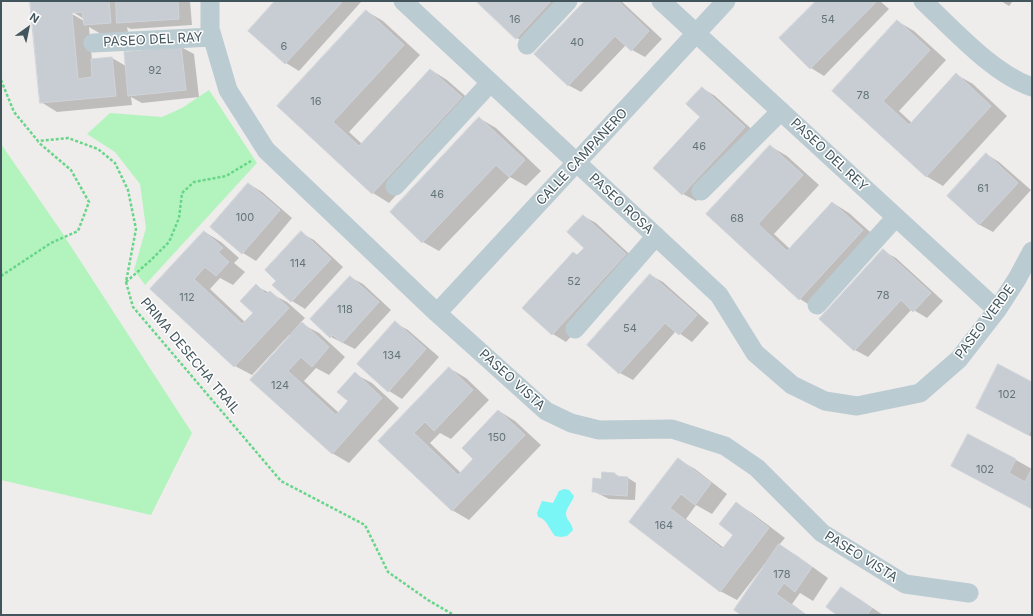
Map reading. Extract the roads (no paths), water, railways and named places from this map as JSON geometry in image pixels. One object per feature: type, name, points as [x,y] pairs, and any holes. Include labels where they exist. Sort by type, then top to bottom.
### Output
[{"type":"street","name":"PASEO VISTA","points":[[210,1],[210,29],[228,90],[266,150],[437,313],[546,411],[571,423],[599,430],[672,429],[725,446],[757,468],[822,533],[905,584],[969,593]]},
{"type":"street","name":"PASEO ROSA","points":[[403,1],[719,295],[755,353],[792,385]]},
{"type":"street","points":[[527,45],[568,1]]},
{"type":"street","name":"PASEO DEL REY","points":[[661,1],[997,310]]},
{"type":"street","name":"CALLE CAMPANERO","points":[[437,313],[726,1]]},
{"type":"street","points":[[923,1],[988,62],[1024,85],[1032,87]]},
{"type":"street","name":"PASEO DEL RAY","points":[[93,43],[212,37]]},
{"type":"street","points":[[394,186],[490,83]]},
{"type":"street","points":[[701,191],[781,111]]},
{"type":"street","points":[[817,305],[896,217]]},
{"type":"street","points":[[575,329],[656,236]]},
{"type":"street","name":"PASEO VERDE","points":[[792,385],[825,401],[856,406],[920,393],[959,359],[997,310],[1017,279],[1032,250]]},
{"type":"water","points":[[564,489],[569,490],[574,496],[566,513],[573,530],[567,536],[561,537],[555,536],[546,522],[538,517],[537,513],[542,501],[553,503],[559,491]]}]
